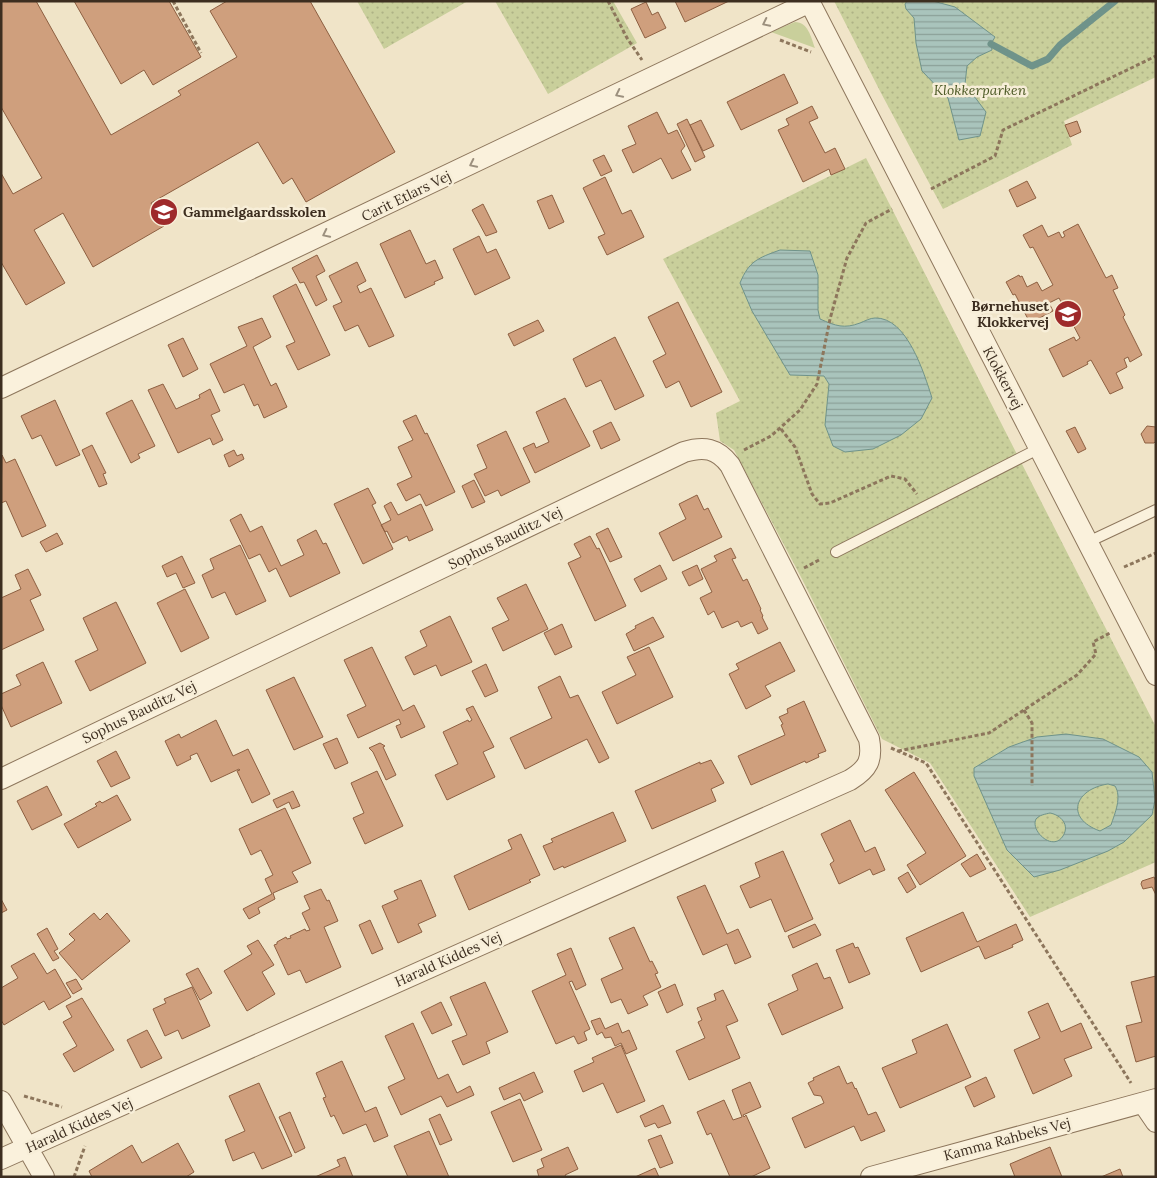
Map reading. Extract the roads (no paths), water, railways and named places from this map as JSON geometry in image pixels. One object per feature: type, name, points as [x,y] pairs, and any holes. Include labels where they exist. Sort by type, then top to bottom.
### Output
[{"type":"street","name":"Carit Etlars Vej","points":[[1,388],[810,1]]},
{"type":"street","name":"Klokkervej","points":[[810,1],[1156,675]]},
{"type":"street","name":"Sophus Bauditz Vej","points":[[1,778],[684,452],[707,448],[717,453],[730,465],[869,739]]},
{"type":"street","name":"Harald Kiddes Vej","points":[[1,1159],[850,780],[861,773],[868,763],[871,751],[869,739]]},
{"type":"street","points":[[1,1101],[44,1177]]},
{"type":"street","points":[[1150,1101],[1156,1122]]},
{"type":"street","name":"Kamma Rahbeks Vej","points":[[871,1177],[1150,1101]]},
{"type":"lane","points":[[836,552],[1040,448]]},
{"type":"lane","points":[[1088,542],[1156,510]]},
{"type":"water","points":[[907,1],[933,1],[955,7],[995,37],[991,44],[992,50],[977,57],[967,66],[965,84],[986,112],[980,136],[959,140],[948,98],[922,71],[916,43],[914,18],[906,9],[905,4]]},
{"type":"water","points":[[780,250],[810,251],[818,275],[818,310],[820,319],[835,325],[845,326],[854,325],[873,318],[886,320],[905,336],[913,348],[932,398],[921,419],[901,435],[873,449],[845,452],[833,446],[825,425],[829,384],[824,376],[790,375],[752,311],[740,283],[747,270],[755,261]]},
{"type":"water","points":[[1066,734],[1103,739],[1139,757],[1152,772],[1155,800],[1152,815],[1124,842],[1108,851],[1060,870],[1034,877],[1007,850],[974,776],[974,768],[1009,747],[1037,737]],"holes":[[[1108,784],[1115,786],[1117,790],[1117,805],[1111,825],[1100,831],[1081,819],[1078,812],[1078,804],[1081,798],[1088,792]],[[1050,813],[1061,818],[1065,824],[1063,836],[1054,842],[1048,841],[1039,834],[1035,824],[1037,818]]]},
{"type":"waterway","points":[[991,44],[1032,66],[1048,59],[1060,45],[1115,1]]},
{"type":"place","name":"Gammelgaardsskolen","points":[[164,212]]},
{"type":"place","name":"Børnehuset Klokkervej","points":[[1068,314]]},
{"type":"park label","name":"Klokkerparken","points":[[980,90]]}]
